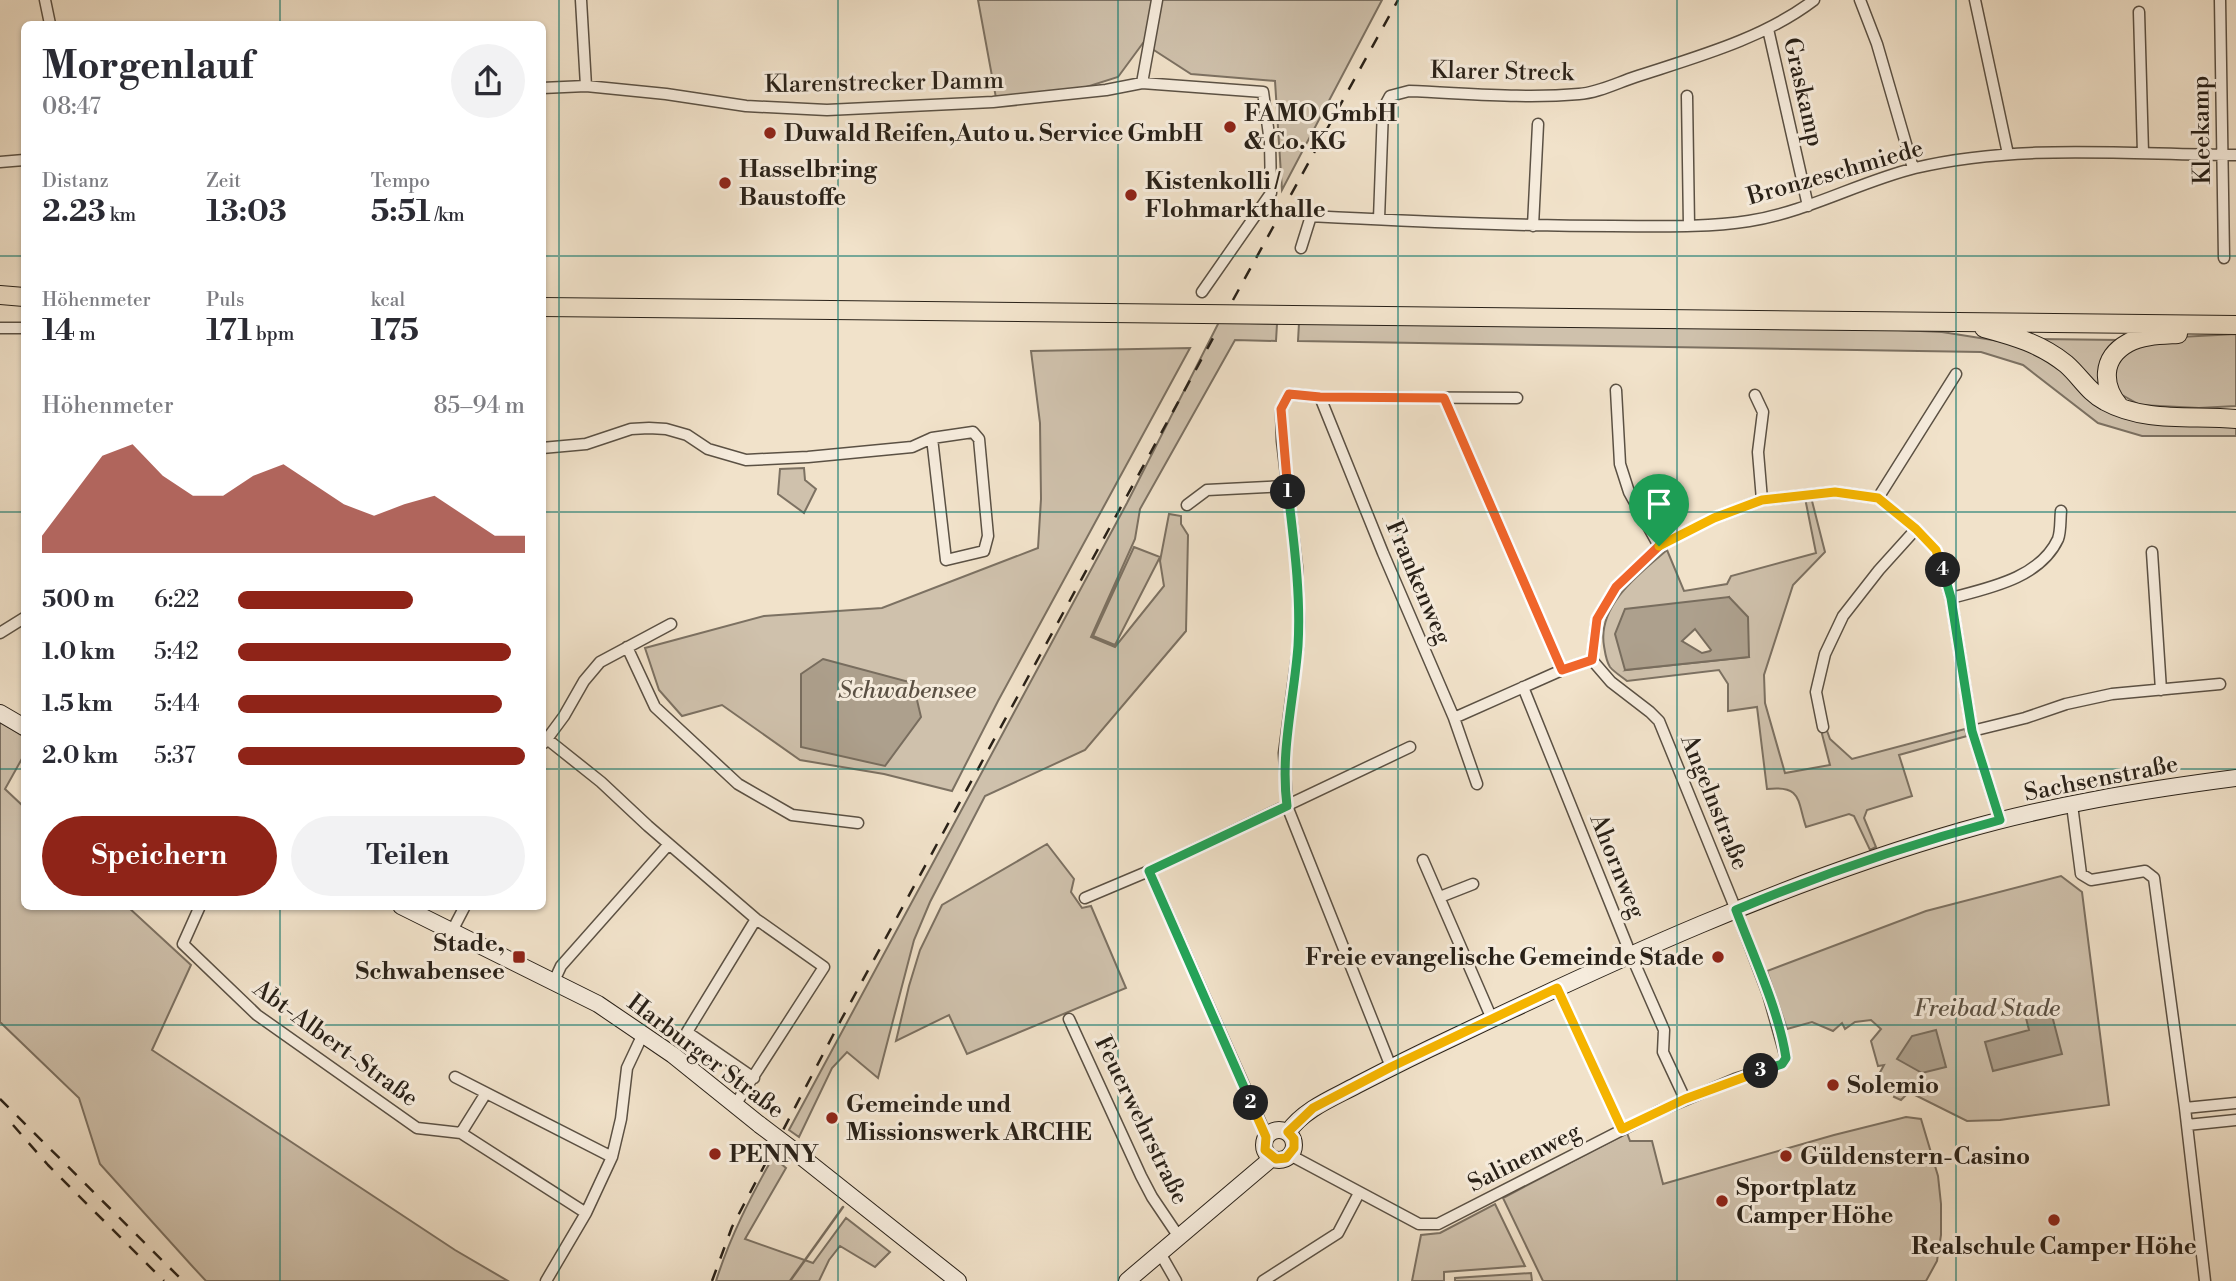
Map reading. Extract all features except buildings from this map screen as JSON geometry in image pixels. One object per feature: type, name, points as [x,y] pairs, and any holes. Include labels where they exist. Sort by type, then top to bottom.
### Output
[{"type":"main road","points":[[0,295],[21,297]]},
{"type":"main road","points":[[0,306],[21,304]]},
{"type":"main road","points":[[546,307],[2236,325]]},
{"type":"main road","points":[[1960,321],[2041,347],[2068,366],[2101,399],[2137,414],[2236,417]]},
{"type":"main road","points":[[2119,406],[2110,395],[2106,372],[2108,364],[2120,349],[2140,339],[2189,333],[2209,324]]},
{"type":"street","points":[[45,0],[49,21]]},
{"type":"street","points":[[581,0],[586,86]]},
{"type":"street","points":[[1142,83],[1157,0]]},
{"type":"street","name":"Klarer Streck","points":[[1379,219],[1384,104],[1390,96],[1409,91],[1582,94],[1768,29],[1790,19],[1814,0]]},
{"type":"street","points":[[1860,0],[1877,44],[1913,169]]},
{"type":"street","points":[[1975,0],[2008,154]]},
{"type":"street","name":"Kleekamp","points":[[2220,0],[2224,258]]},
{"type":"street","points":[[2139,12],[2143,153]]},
{"type":"street","name":"Graskamp","points":[[1768,29],[1808,206]]},
{"type":"street","name":"Klarenstrecker Damm","points":[[546,88],[586,86],[746,106],[827,110],[993,102],[1106,90],[1142,83],[1263,92],[1270,142],[1271,193],[1202,292]]},
{"type":"street","points":[[1687,96],[1689,226]]},
{"type":"street","points":[[1533,226],[1538,124]]},
{"type":"street","name":"Bronzeschmiede","points":[[1301,248],[1311,216],[1533,226],[1689,226],[1750,221],[1808,206],[1913,169],[1961,159],[2008,154],[2236,155]]},
{"type":"street","points":[[0,162],[21,160]]},
{"type":"street","points":[[0,328],[21,328]]},
{"type":"street","points":[[1878,498],[1956,374]]},
{"type":"street","points":[[1616,390],[1620,464],[1629,492],[1659,546]]},
{"type":"street","points":[[1391,1067],[1287,806],[1284,753],[1299,622],[1297,567],[1281,409],[1289,394],[1320,397],[1517,398]]},
{"type":"street","points":[[1755,395],[1763,412],[1758,452],[1762,500]]},
{"type":"street","name":"Frankenweg","points":[[1320,397],[1454,718],[1477,785]]},
{"type":"street","points":[[1444,398],[1562,670]]},
{"type":"street","points":[[546,448],[586,444],[631,429],[666,429],[687,435],[708,449],[746,460],[912,447],[932,438],[973,432],[979,439],[988,536],[984,551],[946,560],[932,438]]},
{"type":"street","points":[[1187,505],[1207,490],[1287,486]]},
{"type":"street","points":[[1454,718],[1562,670],[1592,660],[1597,619],[1616,587],[1659,546],[1714,518],[1762,500],[1835,492],[1878,498],[1916,529],[1936,550],[1951,598],[1972,731],[2000,820]]},
{"type":"street","points":[[1951,598],[1998,586],[2044,561],[2059,536],[2061,511]]},
{"type":"street","points":[[1823,727],[1816,692],[1825,654],[1843,615],[1916,529]]},
{"type":"street","points":[[2152,552],[2161,690]]},
{"type":"street","points":[[0,633],[21,620]]},
{"type":"street","points":[[546,741],[584,681],[600,662],[671,624]]},
{"type":"street","points":[[627,647],[654,707],[738,784],[792,816],[858,823]]},
{"type":"street","name":"Angelnstraße","points":[[1592,660],[1611,682],[1659,721],[1768,994],[1785,1048],[1786,1058],[1782,1064]]},
{"type":"street","points":[[1972,731],[2112,694],[2220,684]]},
{"type":"street","name":"Ahornweg","points":[[1523,687],[1664,1030],[1663,1052],[1685,1099]]},
{"type":"street","points":[[0,713],[21,725]]},
{"type":"street","points":[[546,743],[601,782],[756,919],[824,967],[735,1105]]},
{"type":"street","points":[[1086,898],[1149,871],[1410,747]]},
{"type":"street","name":"Sachsenstraße","points":[[1288,1132],[1313,1108],[1391,1067],[1557,988],[1796,885],[2000,820],[2162,788],[2236,778]]},
{"type":"street","points":[[2072,805],[2081,874],[2091,880],[2145,872],[2154,878],[2205,1281]]},
{"type":"street","points":[[554,981],[561,966],[669,844]]},
{"type":"street","points":[[1423,860],[1492,1019]]},
{"type":"street","points":[[1149,871],[1266,1137],[1265,1150],[1272,1158],[1281,1160],[1290,1156],[1295,1143],[1288,1132],[1279,1129],[1266,1137]]},
{"type":"street","points":[[1440,897],[1473,884]]},
{"type":"street","name":"Abt-Albert-Straße","points":[[198,910],[183,944],[257,1016],[417,1128],[461,1133],[586,1213]]},
{"type":"street","name":"Harburger Straße","points":[[409,910],[598,1004],[643,1034],[958,1281]]},
{"type":"street","points":[[452,931],[463,910]]},
{"type":"street","points":[[754,1078],[687,1032],[756,919]]},
{"type":"street","points":[[1557,988],[1622,1129]]},
{"type":"street","name":"Feuerwehrstraße","points":[[1069,1019],[1140,1175],[1179,1237]]},
{"type":"street","points":[[546,1281],[586,1213],[612,1157],[621,1119],[627,1068],[643,1034]]},
{"type":"street","name":"Salinenweg","points":[[1290,1156],[1419,1224],[1438,1224],[1685,1099],[1782,1064]]},
{"type":"street","points":[[455,1077],[612,1157]]},
{"type":"street","points":[[461,1133],[486,1093]]},
{"type":"street","points":[[2185,1108],[2236,1103]]},
{"type":"street","points":[[2187,1125],[2236,1119]]},
{"type":"street","points":[[1126,1281],[1272,1158]]},
{"type":"street","points":[[1262,1281],[1338,1233],[1359,1194]]},
{"type":"street","points":[[1160,1253],[1176,1281]]},
{"type":"green space","points":[[978,0],[1382,0],[1282,190],[1275,81],[1191,74],[1143,43],[1118,77],[1080,89],[996,98]]},
{"type":"green space","points":[[1219,322],[1277,324],[1276,341],[1235,340],[1140,509],[1135,539],[1091,637],[1115,647],[1164,586],[1160,561],[1169,514],[1181,516],[1181,524],[1188,535],[1186,631],[1085,750],[985,796],[930,902],[914,940],[878,1078],[847,1052],[832,1068],[799,1137],[789,1130],[1127,503]]},
{"type":"green space","points":[[1299,323],[1833,327],[1942,332],[2018,344],[2058,364],[2098,402],[2236,425],[2236,436],[2142,436],[2098,423],[2023,365],[1981,352],[1298,341]]},
{"type":"green space","points":[[2236,334],[2236,406],[2199,408],[2140,405],[2115,391],[2112,366],[2127,347],[2161,338]]},
{"type":"green space","points":[[2039,339],[2119,340],[2101,360],[2101,390]]},
{"type":"green space","name":"Schwabensee","points":[[1190,348],[952,791],[884,774],[800,760],[722,705],[682,716],[659,690],[645,648],[764,616],[882,608],[1038,548],[1041,499],[1040,423],[1031,351]]},
{"type":"green space","points":[[804,468],[805,480],[816,489],[804,513],[778,494],[780,469]]},
{"type":"green space","points":[[1811,497],[1825,552],[1793,585],[1764,675],[1765,703],[1785,773],[1830,765],[1821,730],[1826,728],[1830,739],[1852,759],[1965,729],[1967,736],[1899,755],[1912,796],[1867,810],[1864,818],[1876,847],[1870,850],[1854,816],[1849,814],[1806,827],[1799,802],[1792,792],[1787,789],[1767,789],[1757,707],[1728,711],[1728,684],[1719,670],[1627,681],[1610,667],[1605,654],[1604,631],[1614,604],[1633,580],[1667,550],[1684,591],[1727,584],[1731,576],[1816,553],[1805,498]],"holes":[[[1729,597],[1749,657],[1626,670]]]},
{"type":"green space","points":[[1134,547],[1160,557],[1115,645],[1093,636]]},
{"type":"green space","points":[[0,721],[21,735],[21,760],[5,789],[21,804],[21,910],[131,910],[191,965],[152,1050],[455,1250],[508,1281],[206,1281],[100,1164],[79,1098],[0,1022]]},
{"type":"green space","points":[[1047,844],[1074,879],[1071,892],[1082,908],[1091,906],[1126,988],[967,1054],[949,1015],[896,1041],[920,950],[942,905]]},
{"type":"green space","name":"Freibad Stade","points":[[2061,876],[2082,892],[2109,1105],[2000,1120],[1967,1121],[1909,1092],[1901,1100],[1894,1097],[1897,1090],[1877,1078],[1884,1065],[1878,1066],[1871,1041],[1881,1029],[1871,1020],[1855,1022],[1845,1029],[1842,1023],[1833,1031],[1812,1022],[1787,1029],[1767,971],[1926,911]]},
{"type":"green space","name":"Sportplatz Camper Höhe","points":[[1906,1117],[1921,1119],[1938,1176],[1941,1235],[1937,1261],[1926,1281],[1543,1281],[1503,1198],[1627,1133],[1630,1141],[1652,1141],[1663,1184]]},
{"type":"green space","points":[[773,1157],[786,1168],[745,1239],[813,1263],[846,1218],[890,1252],[875,1267],[840,1246],[829,1260],[819,1281],[716,1281],[741,1218]]},
{"type":"green space","points":[[1495,1204],[1525,1266],[1444,1272],[1444,1281],[1412,1281],[1421,1235],[1440,1233]]},
{"type":"green space","points":[[1531,1273],[1532,1281],[1455,1281],[1455,1278]]},
{"type":"shaded area","points":[[1729,597],[1748,617],[1749,657],[1625,670],[1615,634],[1625,609]],"holes":[[[1695,629],[1711,650],[1702,653],[1682,641]]]},
{"type":"shaded area","name":"Schwabensee","points":[[823,659],[913,683],[921,717],[885,766],[801,747],[801,674]]},
{"type":"shaded area","points":[[2049,1004],[2062,1054],[1993,1071],[1985,1042],[2029,1030],[2024,1010]]},
{"type":"shaded area","points":[[1936,1030],[1946,1067],[1922,1073],[1897,1059],[1912,1036]]},
{"type":"waterway","points":[[790,1281],[843,1207]]},
{"type":"railway","points":[[1233,300],[1398,0]]},
{"type":"railway","points":[[712,1281],[732,1227],[841,1020],[1218,329]]},
{"type":"railway","points":[[0,1099],[183,1281]]},
{"type":"railway","points":[[13,1125],[48,1165],[164,1281]]},
{"type":"place","name":"FAMO GmbH & Co. KG","points":[[1230,127]]},
{"type":"place","name":"Duwald Reifen,Auto u. Service GmbH","points":[[770,133]]},
{"type":"place","name":"Hasselbring Baustoffe","points":[[725,183]]},
{"type":"place","name":"Kistenkolli / Flohmarkthalle","points":[[1131,195]]},
{"type":"place","name":"Stade, Schwabensee","points":[[519,957]]},
{"type":"place","name":"Freie evangelische Gemeinde Stade","points":[[1718,957]]},
{"type":"place","name":"Solemio","points":[[1833,1085]]},
{"type":"place","name":"Gemeinde und Missionswerk ARCHE","points":[[832,1118]]},
{"type":"place","name":"PENNY","points":[[715,1154]]},
{"type":"place","name":"Güldenstern-Casino","points":[[1786,1156]]},
{"type":"place","name":"Sportplatz Camper Höhe","points":[[1722,1201]]},
{"type":"place","name":"Realschule Camper Höhe","points":[[2054,1220]]},
{"type":"route","points":[[1289,394],[1320,397],[1444,398],[1562,670],[1592,660],[1597,619],[1616,587],[1659,546],[1714,518],[1762,500],[1835,492],[1878,498],[1916,529],[1936,550],[1951,598],[1972,731],[2000,820],[1796,885],[1736,910],[1785,1048],[1786,1058],[1782,1064],[1685,1099],[1622,1129],[1557,988],[1391,1067],[1313,1108],[1288,1132],[1295,1143],[1290,1156],[1281,1160],[1272,1158],[1265,1150],[1266,1137],[1149,871],[1287,806],[1284,753],[1299,622],[1297,567],[1282,441],[1281,409],[1289,394]]}]
